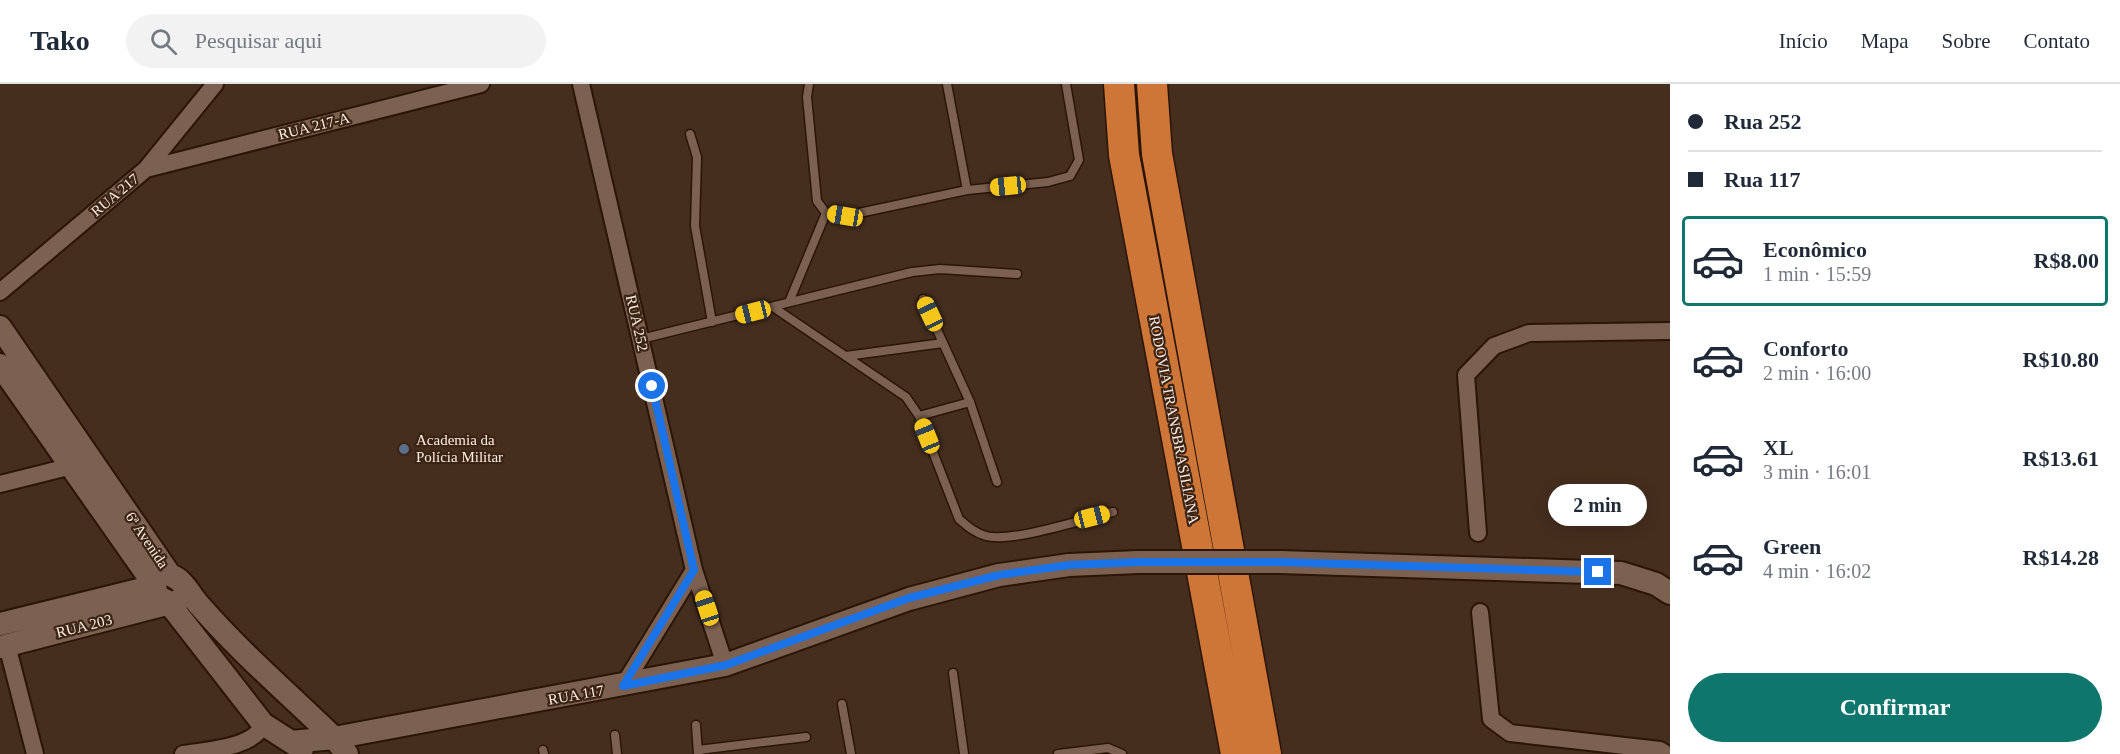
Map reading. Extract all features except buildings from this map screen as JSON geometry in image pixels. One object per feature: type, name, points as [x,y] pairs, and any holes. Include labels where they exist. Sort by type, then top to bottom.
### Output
[{"type":"highway","name":"RODOVIA TRANSBRASILIANA","points":[[1119,84],[1124,155],[1236,754]]},
{"type":"highway","name":"RODOVIA TRANSBRASILIANA","points":[[1152,84],[1157,154],[1266,754]]},
{"type":"street","name":"RUA 217","points":[[0,292],[146,169],[215,84]]},
{"type":"street","name":"RUA 217-A","points":[[146,169],[440,89],[481,84]]},
{"type":"street","name":"RUA 252","points":[[581,84],[694,570],[726,665]]},
{"type":"street","name":"6ª Avenida","points":[[0,327],[80,459],[263,724],[310,754]]},
{"type":"street","points":[[1478,532],[1466,375],[1494,346],[1529,333],[1670,331]]},
{"type":"street","name":"6ª Avenida","points":[[0,365],[80,459]]},
{"type":"street","points":[[0,484],[80,459]]},
{"type":"street","name":"RUA 117","points":[[291,742],[340,746],[726,665],[909,598],[999,575],[1069,565],[1138,562],[1280,562],[1621,573],[1656,584],[1670,593]]},
{"type":"street","points":[[623,686],[694,570]]},
{"type":"street","name":"6ª Avenida","points":[[170,589],[222,631],[340,746]]},
{"type":"street","name":"RUA 203","points":[[2,638],[170,589]]},
{"type":"street","points":[[1480,612],[1491,719],[1510,733],[1660,750],[1666,754]]},
{"type":"street","points":[[2,638],[35,754]]},
{"type":"street","points":[[183,754],[249,741],[261,730],[263,724]]},
{"type":"street","points":[[310,754],[340,746]]},
{"type":"lane","points":[[809,84],[807,97],[817,201],[826,213],[845,216],[967,190],[1048,182],[1070,176],[1079,160],[1066,84]]},
{"type":"lane","points":[[947,84],[967,190]]},
{"type":"lane","points":[[690,134],[697,156],[695,226],[712,322]]},
{"type":"lane","points":[[789,303],[826,213]]},
{"type":"lane","points":[[641,339],[912,272],[940,269],[1017,274]]},
{"type":"lane","points":[[923,299],[970,402],[997,482]]},
{"type":"lane","points":[[773,307],[906,397],[919,416],[959,519],[971,530],[987,537],[1007,537],[1113,512]]},
{"type":"lane","points":[[846,356],[943,343]]},
{"type":"lane","points":[[919,416],[970,402]]},
{"type":"lane","points":[[953,673],[964,754]]},
{"type":"lane","points":[[842,704],[851,754]]},
{"type":"lane","points":[[696,724],[698,752],[806,737]]},
{"type":"lane","points":[[615,735],[617,754]]},
{"type":"lane","points":[[1058,754],[1108,748],[1122,754]]},
{"type":"place","name":"Academia da Polícia Militar","points":[[404,449]]},
{"type":"route","points":[[652,386],[694,570],[623,686],[726,665],[909,598],[999,575],[1069,565],[1138,562],[1280,562],[1598,572]]}]
